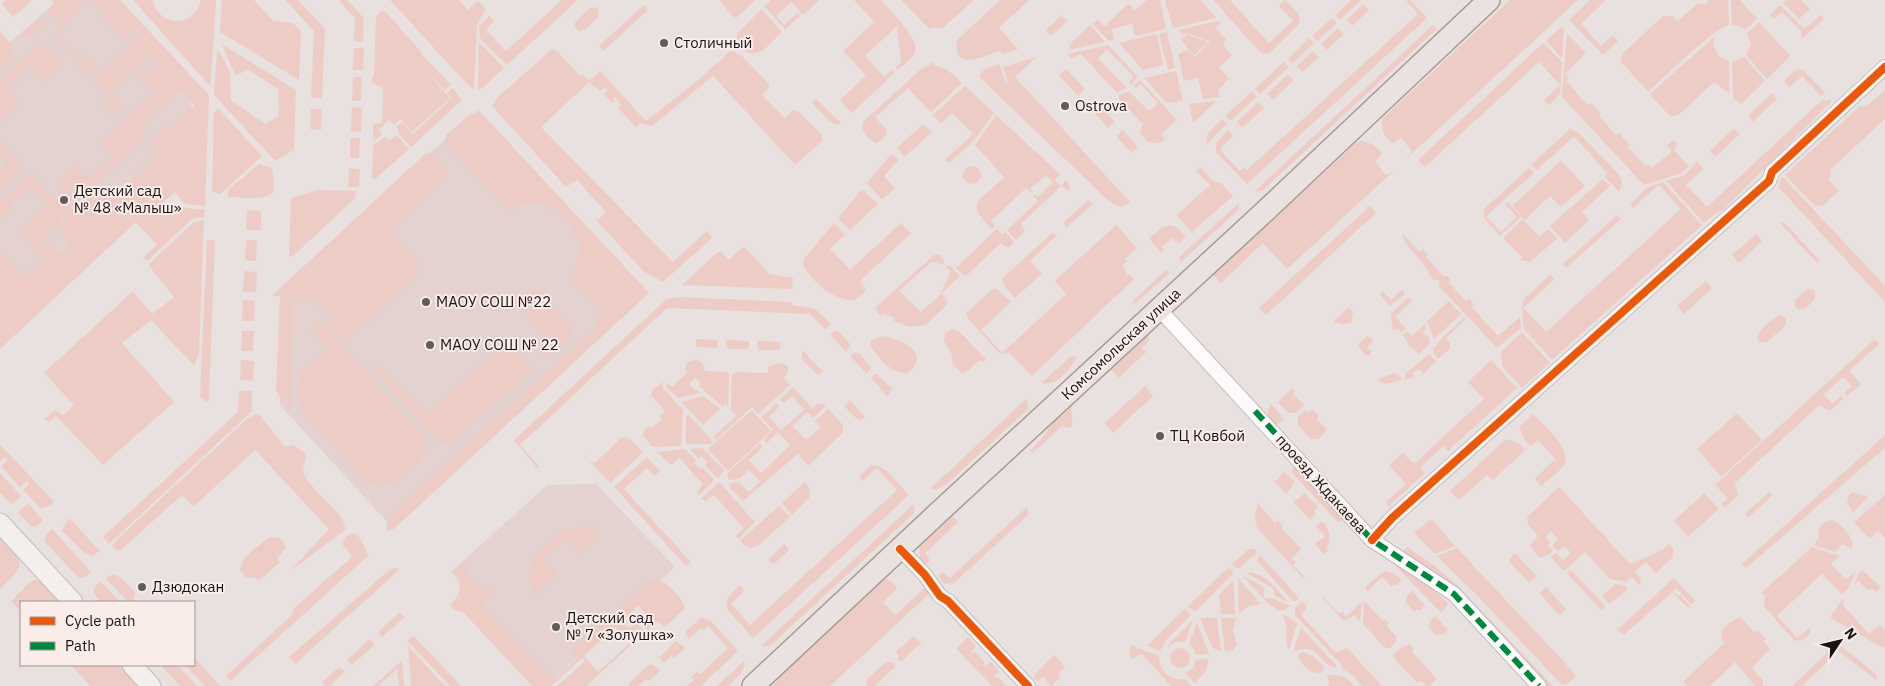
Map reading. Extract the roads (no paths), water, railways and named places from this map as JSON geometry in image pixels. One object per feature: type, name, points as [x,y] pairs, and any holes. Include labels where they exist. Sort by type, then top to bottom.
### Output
[{"type":"main road","name":"Комсомольская улица","points":[[753,686],[1335,146],[1489,0]]},
{"type":"main road","points":[[0,523],[72,601]]},
{"type":"main road","points":[[133,666],[151,686]]},
{"type":"street","points":[[1372,540],[1392,518],[1769,181],[1772,172],[1885,67]]},
{"type":"street","name":"проезд Ждакаева","points":[[1159,309],[1372,540],[1454,594],[1539,686]]},
{"type":"street","points":[[900,549],[940,596],[948,601],[1028,686]]},
{"type":"place","name":"Столичный","points":[[664,43]]},
{"type":"place","name":"Ostrova","points":[[1065,106]]},
{"type":"place","name":"Детский сад № 48 «Малыш»","points":[[64,200]]},
{"type":"place","name":"МАОУ СОШ №22","points":[[426,302]]},
{"type":"place","name":"МАОУ СОШ № 22","points":[[430,345]]},
{"type":"place","name":"ТЦ Ковбой","points":[[1160,436]]},
{"type":"place","name":"Дзюдокан","points":[[142,587]]},
{"type":"place","name":"Детский сад № 7 «Золушка»","points":[[556,627]]}]
